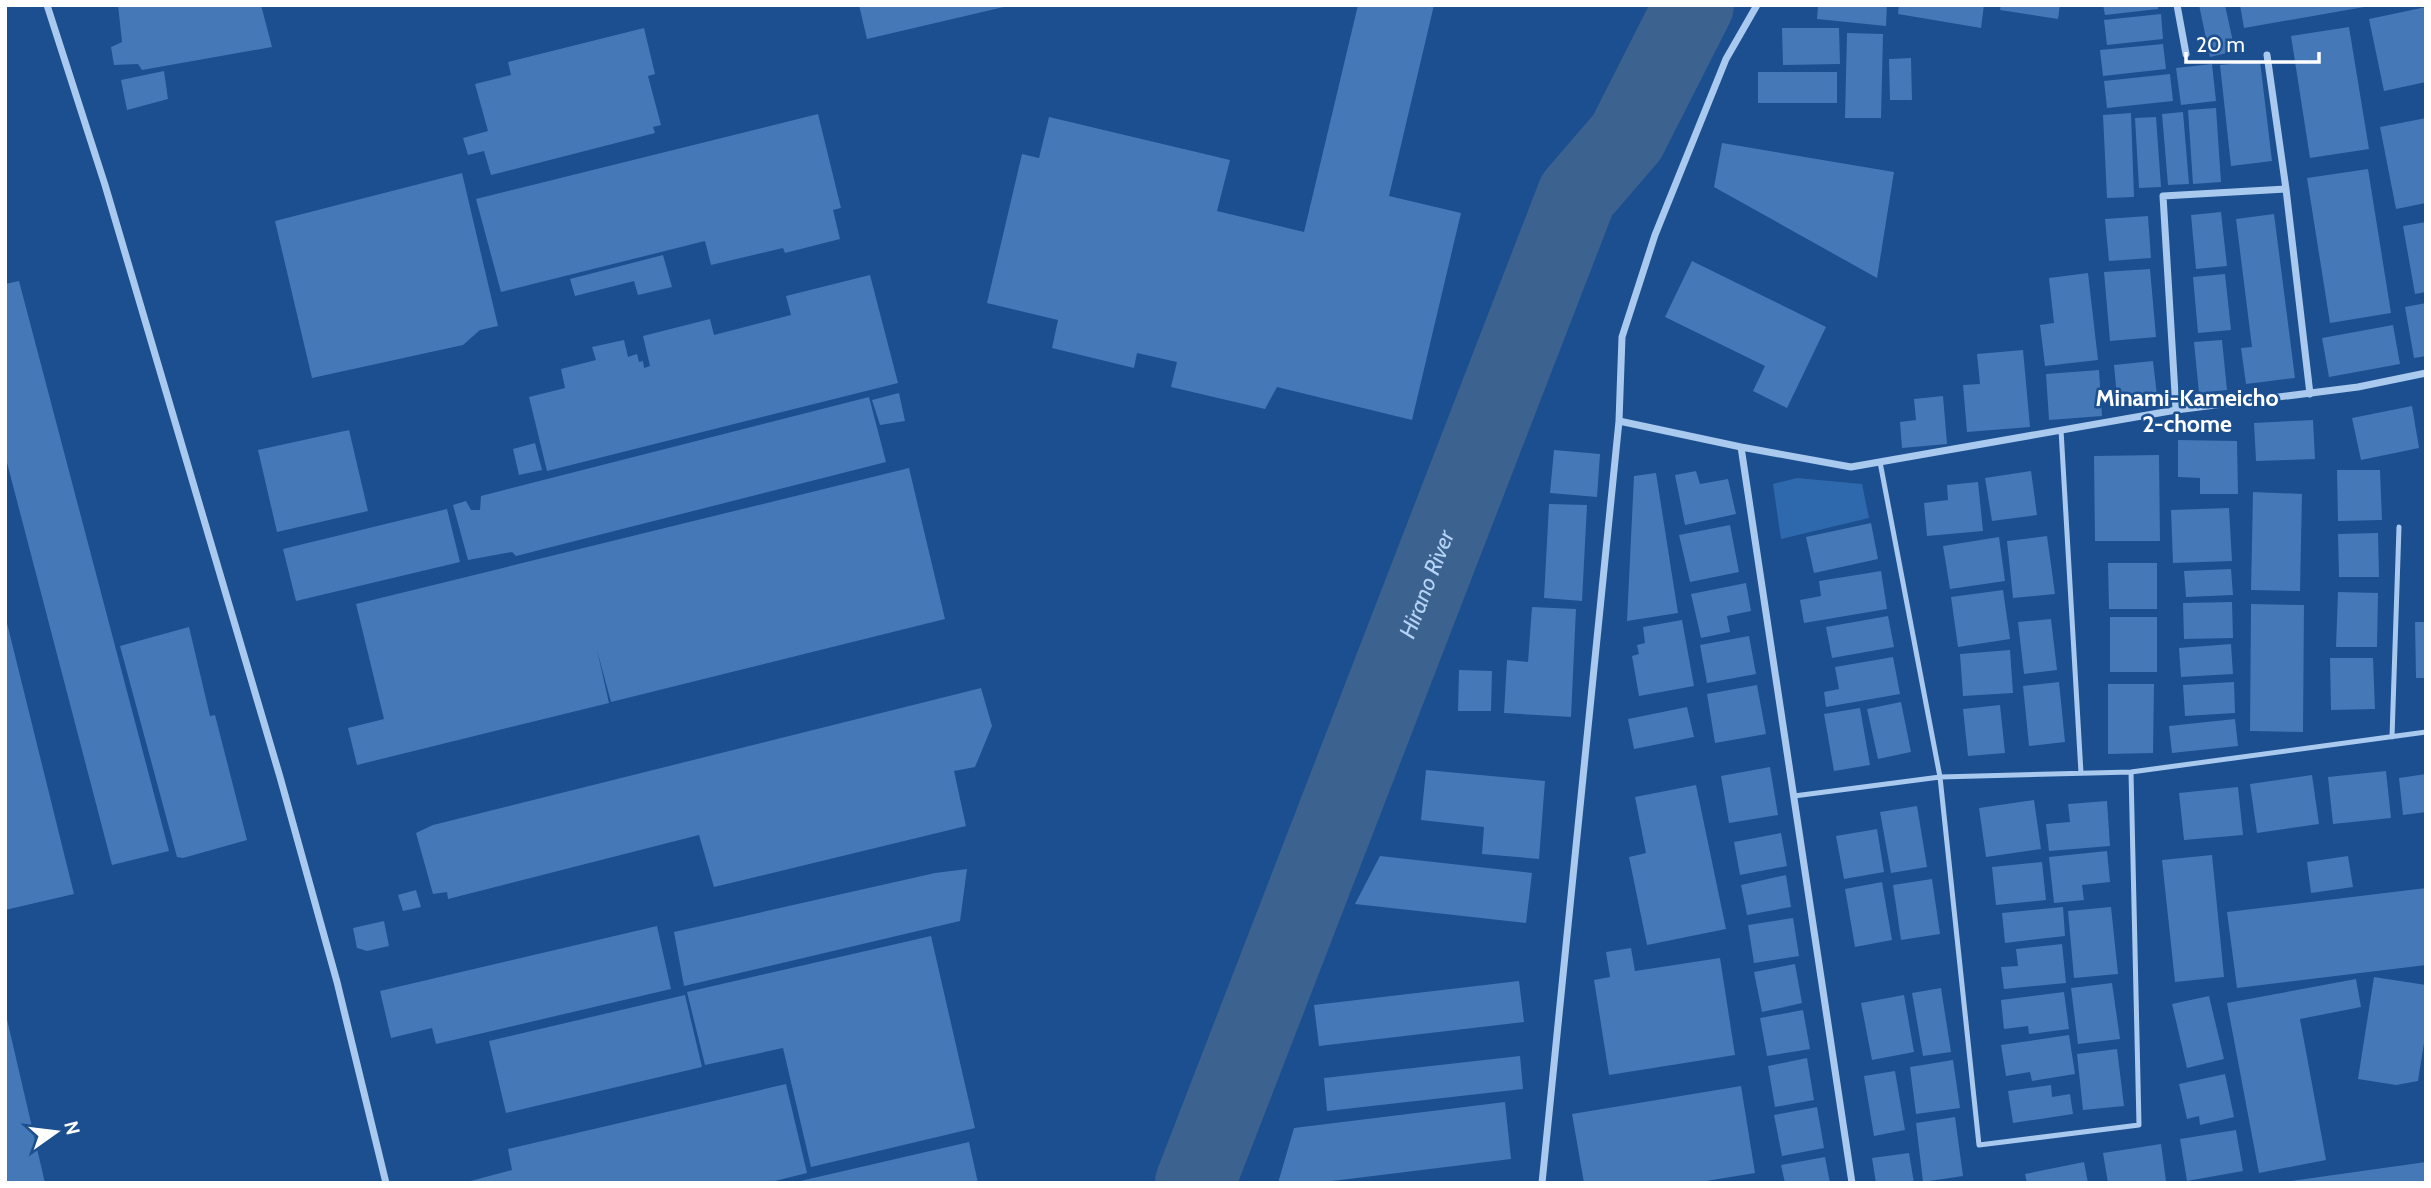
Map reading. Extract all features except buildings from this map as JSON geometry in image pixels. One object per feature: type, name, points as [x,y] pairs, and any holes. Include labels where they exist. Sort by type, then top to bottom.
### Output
[{"type":"street","points":[[47,5],[105,184],[280,777],[337,982],[386,1183]]},
{"type":"street","points":[[1542,1183],[1619,421],[1622,337],[1655,235],[1726,59],[1757,5]]},
{"type":"street","points":[[2177,5],[2186,54]]},
{"type":"street","points":[[2267,55],[2310,394]]},
{"type":"street","points":[[2176,410],[2163,196],[2286,189]]},
{"type":"street","points":[[1619,421],[1851,467],[2176,410],[2358,387],[2426,373]]},
{"type":"street","points":[[1741,447],[1852,1183]]},
{"type":"lane","points":[[2062,430],[2081,773]]},
{"type":"lane","points":[[1880,462],[1940,777],[1979,1145],[2139,1125],[2131,772]]},
{"type":"lane","points":[[2392,737],[2399,527]]},
{"type":"lane","points":[[1794,796],[1940,777],[2131,772],[2426,732]]},
{"type":"shaded area","points":[[1797,478],[1862,484],[1869,518],[1781,539],[1773,484]]},
{"type":"waterway","name":"Hirano River","points":[[1195,1183],[1577,195],[1627,137],[1694,5]]},
{"type":"district","name":"Minami-Kameicho 2-chome","points":[[2187,411]]}]
